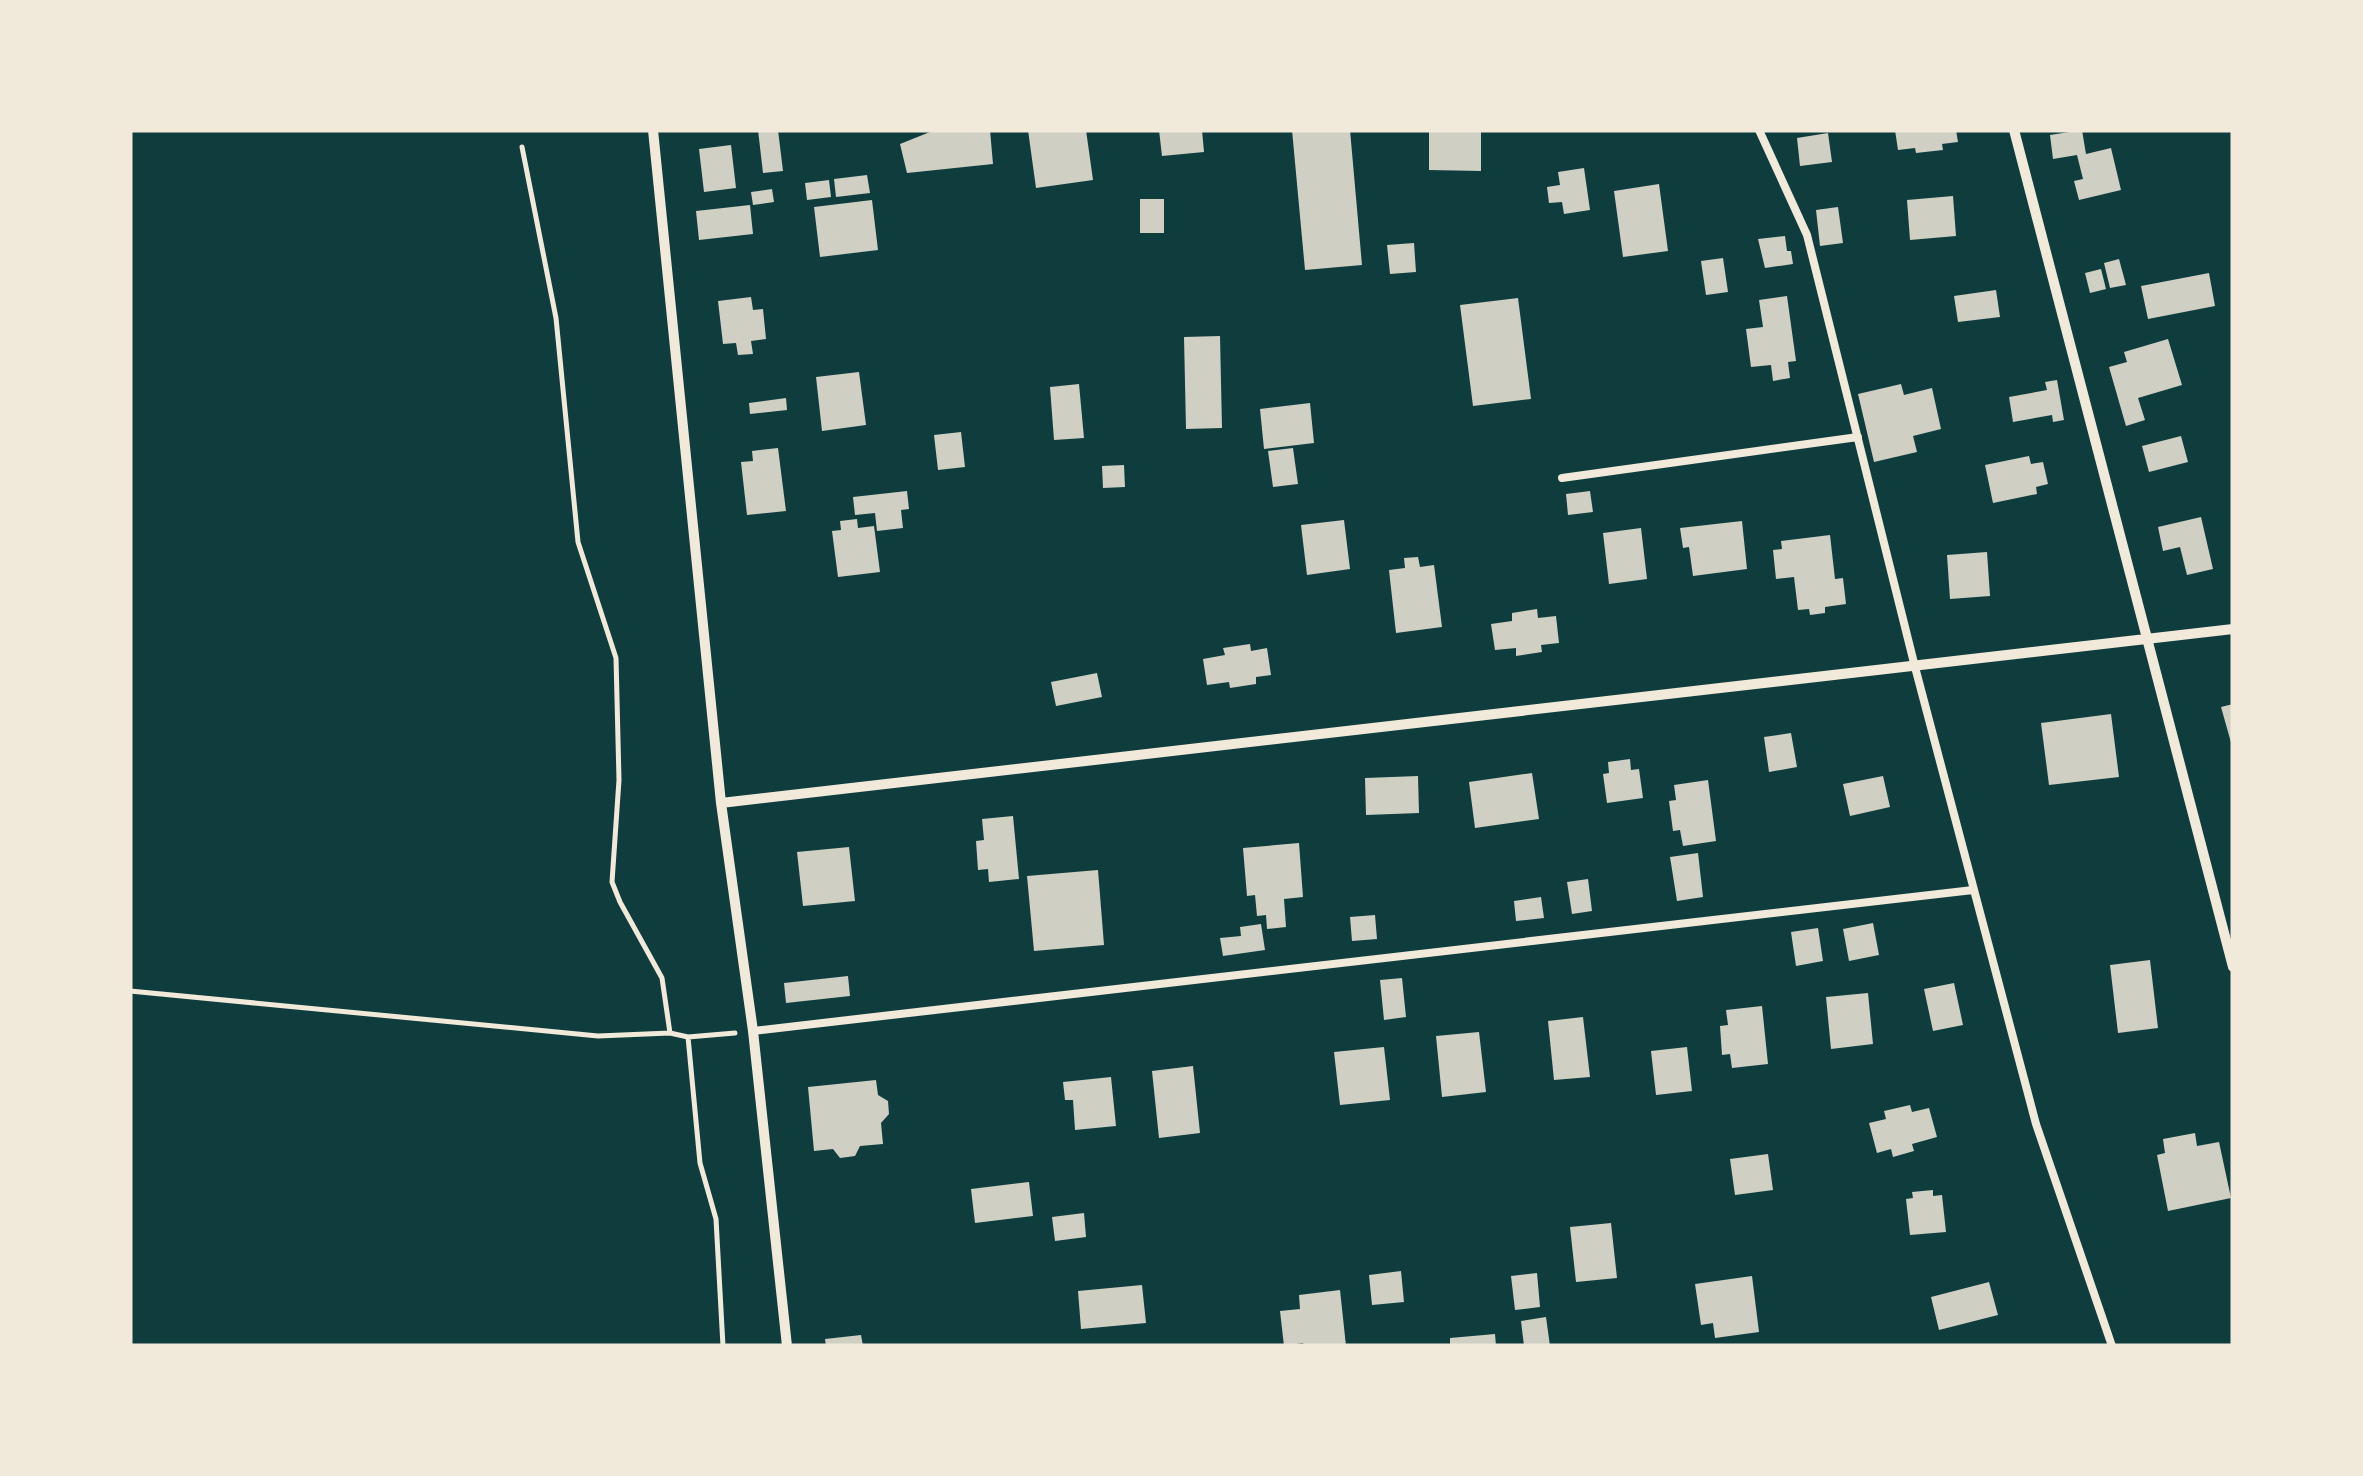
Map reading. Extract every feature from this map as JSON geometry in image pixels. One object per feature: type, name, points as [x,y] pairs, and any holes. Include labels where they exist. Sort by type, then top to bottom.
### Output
[{"type":"street","points":[[654,130],[721,803],[753,1031],[786,1346]]},
{"type":"street","points":[[2014,130],[2233,967]]},
{"type":"street","points":[[721,803],[2233,629]]},
{"type":"lane","points":[[1759,130],[1807,235],[2036,1124],[2112,1346]]},
{"type":"lane","points":[[1562,478],[1858,437]]},
{"type":"lane","points":[[753,1031],[1973,890]]},
{"type":"path","points":[[522,147],[556,318],[578,542],[616,658],[620,780],[612,882],[662,978],[670,1033]]},
{"type":"path","points":[[130,991],[598,1036],[670,1033],[688,1037],[753,1031]]},
{"type":"path","points":[[688,1037],[700,1163],[716,1218],[722,1346]]},
{"type":"building","points":[[758,130],[778,130],[783,171],[763,173]]},
{"type":"building","points":[[935,130],[990,130],[993,164],[907,173],[900,144]]},
{"type":"building","points":[[1028,130],[1086,130],[1093,180],[1036,188]]},
{"type":"building","points":[[1159,130],[1202,130],[1204,152],[1162,156]]},
{"type":"building","points":[[1292,130],[1350,130],[1362,265],[1305,270]]},
{"type":"building","points":[[1429,130],[1481,130],[1481,171],[1429,170]]},
{"type":"building","points":[[1895,130],[1956,130],[1958,142],[1942,144],[1943,150],[1898,150]]},
{"type":"building","points":[[2082,130],[2086,154],[2111,148],[2121,190],[2079,200],[2074,181],[2083,179],[2077,155],[2053,159],[2050,135]]},
{"type":"building","points":[[1828,133],[1832,162],[1800,166],[1797,138]]},
{"type":"building","points":[[731,145],[736,188],[704,192],[699,149]]},
{"type":"building","points":[[1584,168],[1590,210],[1564,214],[1562,202],[1549,203],[1547,187],[1560,185],[1558,172]]},
{"type":"building","points":[[867,175],[870,193],[836,197],[834,179]]},
{"type":"building","points":[[829,180],[831,197],[807,200],[805,183]]},
{"type":"building","points":[[1659,184],[1668,251],[1623,257],[1614,191]]},
{"type":"building","points":[[772,189],[774,202],[753,205],[751,192]]},
{"type":"building","points":[[1953,196],[1956,236],[1910,240],[1907,200]]},
{"type":"building","points":[[1140,199],[1164,199],[1164,233],[1140,233]]},
{"type":"building","points":[[872,200],[878,250],[820,257],[814,207]]},
{"type":"building","points":[[750,205],[753,234],[699,240],[696,211]]},
{"type":"building","points":[[1838,207],[1843,243],[1820,246],[1816,210]]},
{"type":"building","points":[[1785,236],[1793,264],[1765,268],[1758,239]]},
{"type":"building","points":[[1414,243],[1416,272],[1390,274],[1387,245]]},
{"type":"building","points":[[1723,258],[1728,292],[1706,295],[1701,261]]},
{"type":"building","points":[[2119,259],[2126,285],[2110,288],[2104,263]]},
{"type":"building","points":[[2101,269],[2106,289],[2090,293],[2085,273]]},
{"type":"building","points":[[2209,273],[2215,306],[2148,319],[2141,286]]},
{"type":"building","points":[[1996,290],[2000,317],[1958,322],[1954,296]]},
{"type":"building","points":[[1787,296],[1796,361],[1788,362],[1790,378],[1773,381],[1771,365],[1751,367],[1746,329],[1763,327],[1759,300]]},
{"type":"building","points":[[751,297],[753,310],[763,309],[766,339],[751,341],[753,354],[738,355],[736,343],[723,344],[718,301]]},
{"type":"building","points":[[1518,298],[1531,399],[1473,406],[1460,305]]},
{"type":"building","points":[[1220,336],[1222,428],[1186,429],[1184,337]]},
{"type":"building","points":[[2168,339],[2182,385],[2138,398],[2145,420],[2126,426],[2109,367],[2127,362],[2124,352]]},
{"type":"building","points":[[859,372],[866,425],[822,431],[816,377]]},
{"type":"building","points":[[2057,380],[2064,420],[2053,422],[2052,415],[2013,422],[2009,397],[2047,390],[2045,382]]},
{"type":"building","points":[[1079,384],[1084,438],[1054,440],[1050,387]]},
{"type":"building","points":[[1901,384],[1904,395],[1932,388],[1941,429],[1913,436],[1917,452],[1874,462],[1858,394]]},
{"type":"building","points":[[786,398],[787,410],[750,414],[749,403]]},
{"type":"building","points":[[1310,403],[1314,443],[1264,449],[1260,409]]},
{"type":"building","points":[[961,432],[965,467],[938,470],[934,435]]},
{"type":"building","points":[[2181,436],[2188,462],[2149,472],[2142,446]]},
{"type":"building","points":[[778,448],[786,511],[747,515],[741,462],[753,461],[752,451]]},
{"type":"building","points":[[1293,448],[1298,484],[1273,487],[1268,451]]},
{"type":"building","points":[[2029,456],[2031,464],[2043,462],[2048,484],[2036,487],[2037,494],[1993,503],[1985,465]]},
{"type":"building","points":[[1124,465],[1125,487],[1103,488],[1102,466]]},
{"type":"building","points":[[907,491],[909,509],[901,510],[903,528],[877,531],[875,513],[855,515],[853,497]]},
{"type":"building","points":[[1590,491],[1593,512],[1568,515],[1566,494]]},
{"type":"building","points":[[2201,517],[2213,569],[2187,575],[2180,547],[2163,551],[2158,527]]},
{"type":"building","points":[[857,519],[858,528],[874,526],[880,572],[838,577],[832,531],[841,530],[840,521]]},
{"type":"building","points":[[1344,520],[1350,569],[1307,575],[1301,525]]},
{"type":"building","points":[[1742,521],[1747,569],[1693,576],[1689,547],[1683,548],[1680,528]]},
{"type":"building","points":[[1641,528],[1647,579],[1609,584],[1603,533]]},
{"type":"building","points":[[1830,535],[1835,579],[1843,578],[1846,604],[1825,607],[1825,613],[1810,615],[1809,609],[1798,610],[1794,577],[1776,579],[1773,550],[1782,549],[1781,541]]},
{"type":"building","points":[[1987,552],[1990,596],[1950,599],[1947,555]]},
{"type":"building","points":[[1418,557],[1420,567],[1434,565],[1442,627],[1396,633],[1389,570],[1405,568],[1404,558]]},
{"type":"building","points":[[1537,609],[1538,618],[1556,616],[1559,643],[1541,645],[1542,652],[1516,656],[1516,648],[1495,650],[1491,624],[1512,621],[1512,613]]},
{"type":"building","points":[[1250,644],[1251,651],[1267,648],[1271,675],[1256,677],[1256,684],[1230,688],[1229,682],[1207,685],[1203,659],[1225,655],[1223,648]]},
{"type":"building","points":[[1097,673],[1102,697],[1056,706],[1051,682]]},
{"type":"building","points":[[2233,704],[2233,746],[2232,746],[2221,707]]},
{"type":"building","points":[[2111,714],[2119,777],[2049,785],[2041,723]]},
{"type":"building","points":[[1791,733],[1797,767],[1769,772],[1764,737]]},
{"type":"building","points":[[1630,759],[1631,770],[1639,769],[1643,798],[1607,803],[1603,774],[1609,773],[1608,762]]},
{"type":"building","points":[[1532,773],[1539,819],[1475,828],[1469,782]]},
{"type":"building","points":[[1418,776],[1419,813],[1366,815],[1365,778]]},
{"type":"building","points":[[1883,776],[1890,807],[1850,816],[1843,784]]},
{"type":"building","points":[[1708,780],[1716,841],[1683,846],[1680,830],[1673,831],[1669,801],[1676,800],[1674,785]]},
{"type":"building","points":[[1013,816],[1019,879],[989,882],[988,869],[978,870],[976,841],[984,840],[982,819]]},
{"type":"building","points":[[1299,843],[1303,897],[1284,899],[1286,927],[1267,929],[1266,915],[1257,916],[1255,895],[1247,896],[1243,848]]},
{"type":"building","points":[[849,847],[855,901],[803,906],[797,852]]},
{"type":"building","points":[[1698,853],[1703,897],[1677,901],[1670,857]]},
{"type":"building","points":[[1098,870],[1104,945],[1034,951],[1027,876]]},
{"type":"building","points":[[1588,879],[1592,911],[1572,914],[1567,882]]},
{"type":"building","points":[[1541,897],[1544,918],[1516,921],[1514,901]]},
{"type":"building","points":[[1375,915],[1377,939],[1352,941],[1350,917]]},
{"type":"building","points":[[1873,923],[1879,955],[1849,961],[1843,929]]},
{"type":"building","points":[[1261,924],[1265,950],[1223,956],[1220,938],[1241,936],[1240,927]]},
{"type":"building","points":[[1818,928],[1823,961],[1796,966],[1791,932]]},
{"type":"building","points":[[2150,960],[2158,1028],[2118,1033],[2110,965]]},
{"type":"building","points":[[848,976],[850,996],[786,1003],[784,983]]},
{"type":"building","points":[[1402,978],[1406,1017],[1384,1020],[1380,980]]},
{"type":"building","points":[[1954,983],[1963,1025],[1933,1031],[1924,989]]},
{"type":"building","points":[[1868,993],[1873,1044],[1831,1049],[1826,997]]},
{"type":"building","points":[[1762,1006],[1768,1064],[1732,1068],[1730,1054],[1722,1055],[1720,1026],[1728,1025],[1726,1010]]},
{"type":"building","points":[[1583,1017],[1590,1077],[1554,1080],[1548,1021]]},
{"type":"building","points":[[1479,1032],[1486,1092],[1442,1097],[1436,1036]]},
{"type":"building","points":[[1384,1047],[1390,1100],[1340,1105],[1334,1052]]},
{"type":"building","points":[[1687,1047],[1692,1091],[1656,1095],[1651,1051]]},
{"type":"building","points":[[1193,1066],[1200,1133],[1159,1138],[1152,1071]]},
{"type":"building","points":[[1111,1077],[1116,1126],[1075,1130],[1073,1100],[1065,1100],[1063,1082]]},
{"type":"building","points":[[876,1080],[878,1095],[888,1101],[889,1114],[881,1123],[883,1144],[860,1146],[855,1156],[840,1158],[833,1149],[814,1151],[808,1087]]},
{"type":"building","points":[[1910,1105],[1912,1112],[1929,1108],[1937,1137],[1912,1144],[1914,1151],[1893,1157],[1891,1149],[1877,1153],[1869,1123],[1886,1119],[1884,1111]]},
{"type":"building","points":[[2195,1133],[2197,1146],[2219,1142],[2231,1198],[2168,1211],[2157,1155],[2165,1153],[2163,1139]]},
{"type":"building","points":[[1768,1154],[1773,1190],[1735,1195],[1730,1159]]},
{"type":"building","points":[[1029,1182],[1033,1216],[975,1223],[971,1189]]},
{"type":"building","points":[[1933,1190],[1933,1196],[1942,1195],[1946,1232],[1910,1235],[1906,1199],[1913,1198],[1912,1192]]},
{"type":"building","points":[[1084,1213],[1086,1237],[1055,1241],[1052,1217]]},
{"type":"building","points":[[1611,1223],[1617,1278],[1576,1282],[1570,1227]]},
{"type":"building","points":[[1401,1271],[1404,1302],[1372,1305],[1369,1275]]},
{"type":"building","points":[[1537,1273],[1540,1307],[1515,1310],[1511,1276]]},
{"type":"building","points":[[1752,1276],[1759,1332],[1715,1338],[1713,1323],[1701,1325],[1695,1284]]},
{"type":"building","points":[[1989,1282],[1998,1315],[1939,1330],[1931,1297]]},
{"type":"building","points":[[1142,1285],[1146,1323],[1081,1329],[1078,1291]]},
{"type":"building","points":[[1340,1290],[1346,1346],[1284,1346],[1280,1311],[1300,1309],[1299,1295]]},
{"type":"building","points":[[1546,1317],[1550,1346],[1524,1346],[1521,1321]]},
{"type":"building","points":[[1495,1334],[1496,1346],[1450,1346],[1450,1338]]},
{"type":"building","points":[[861,1335],[863,1346],[826,1346],[825,1339]]}]
